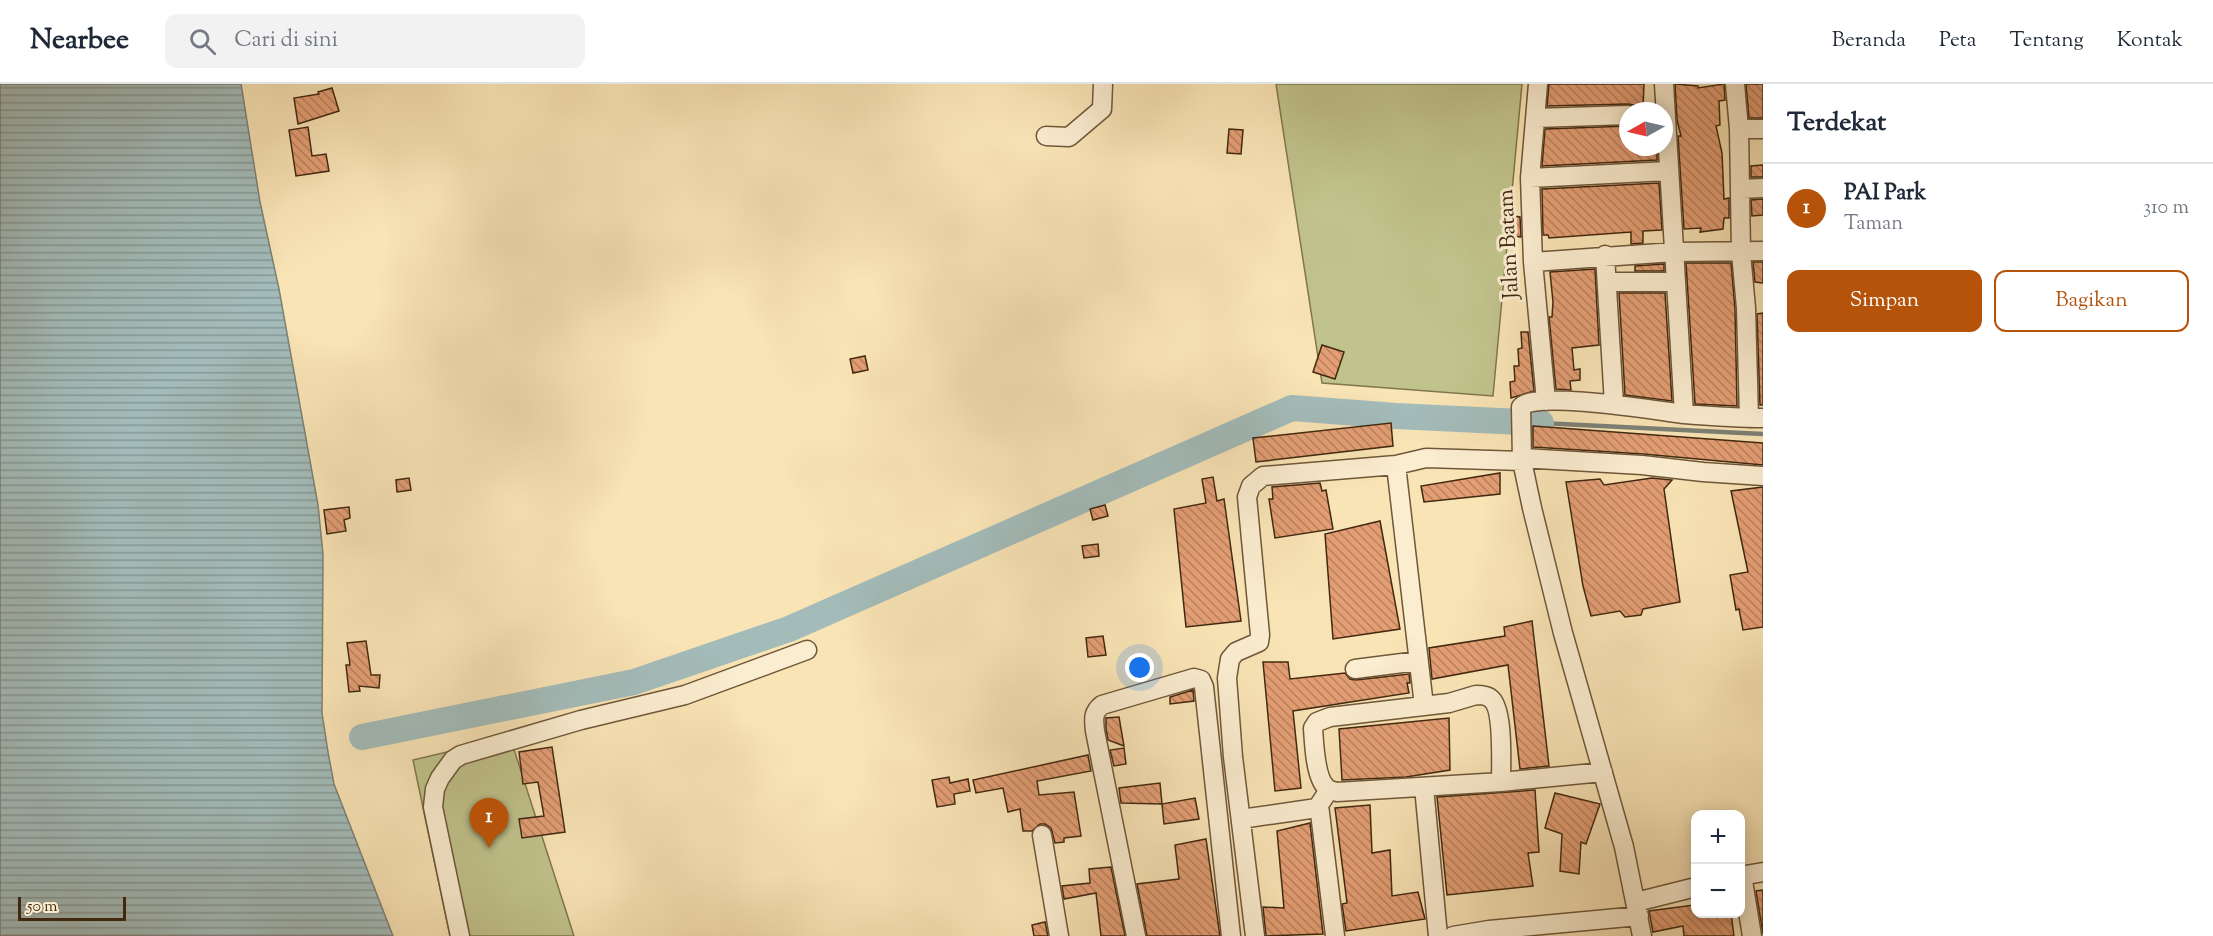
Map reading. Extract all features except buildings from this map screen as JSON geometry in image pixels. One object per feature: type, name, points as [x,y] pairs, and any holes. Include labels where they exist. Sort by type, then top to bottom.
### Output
[{"type":"street","points":[[1046,136],[1069,137],[1100,111],[1103,105],[1103,84]]},
{"type":"street","name":"Jalan Batam","points":[[1538,84],[1530,178],[1533,262],[1546,401]]},
{"type":"street","points":[[1664,84],[1664,102]]},
{"type":"street","points":[[1642,936],[1624,847],[1546,568],[1522,460],[1520,412],[1522,404],[1526,402],[1546,401],[1614,404],[1684,414],[1756,418],[1755,308],[1741,253],[1739,129],[1735,84]]},
{"type":"street","points":[[1536,118],[1619,115]]},
{"type":"street","points":[[1739,129],[1763,129]]},
{"type":"street","points":[[1667,156],[1684,414]]},
{"type":"street","points":[[1530,178],[1668,171]]},
{"type":"street","points":[[1741,189],[1763,188]]},
{"type":"street","points":[[1533,262],[1605,255],[1763,251]]},
{"type":"street","points":[[1605,255],[1614,404]]},
{"type":"street","points":[[1607,282],[1676,282]]},
{"type":"street","points":[[1255,936],[1227,678],[1230,658],[1236,652],[1259,642],[1260,635],[1247,497],[1251,486],[1263,476],[1396,465],[1426,458],[1642,465],[1763,476]]},
{"type":"street","points":[[1396,465],[1424,706]]},
{"type":"street","points":[[460,936],[433,807],[435,789],[453,760],[473,750],[580,720],[685,695],[807,650]]},
{"type":"street","points":[[1355,669],[1418,662]]},
{"type":"street","points":[[1136,936],[1095,732],[1095,710],[1102,705],[1194,678],[1201,680],[1204,687],[1231,936]]},
{"type":"street","points":[[1335,936],[1322,782],[1315,757],[1313,728],[1317,722],[1330,717],[1449,703],[1476,695],[1488,696],[1493,700],[1498,722],[1502,782]]},
{"type":"street","points":[[1241,819],[1317,808],[1323,797],[1337,792],[1424,788],[1603,772]]},
{"type":"street","points":[[1424,788],[1438,936]]},
{"type":"street","points":[[1042,835],[1059,936]]},
{"type":"street","points":[[1745,875],[1763,872]]},
{"type":"street","points":[[1453,936],[1526,931],[1637,909],[1691,889]]},
{"type":"street","points":[[1745,898],[1752,936]]},
{"type":"green space","points":[[1276,84],[1522,84],[1493,396],[1322,383]]},
{"type":"green space","points":[[510,737],[574,936],[450,936],[413,760]]},
{"type":"water","points":[[0,84],[241,84],[260,202],[279,289],[318,505],[323,554],[322,713],[328,752],[334,784],[393,936],[0,936]]},
{"type":"waterway","points":[[362,737],[634,682],[789,629],[1292,408],[1541,423]]},
{"type":"waterway","points":[[1541,423],[1763,434]]},
{"type":"place","name":"PAI Park","points":[[489,848]]}]
